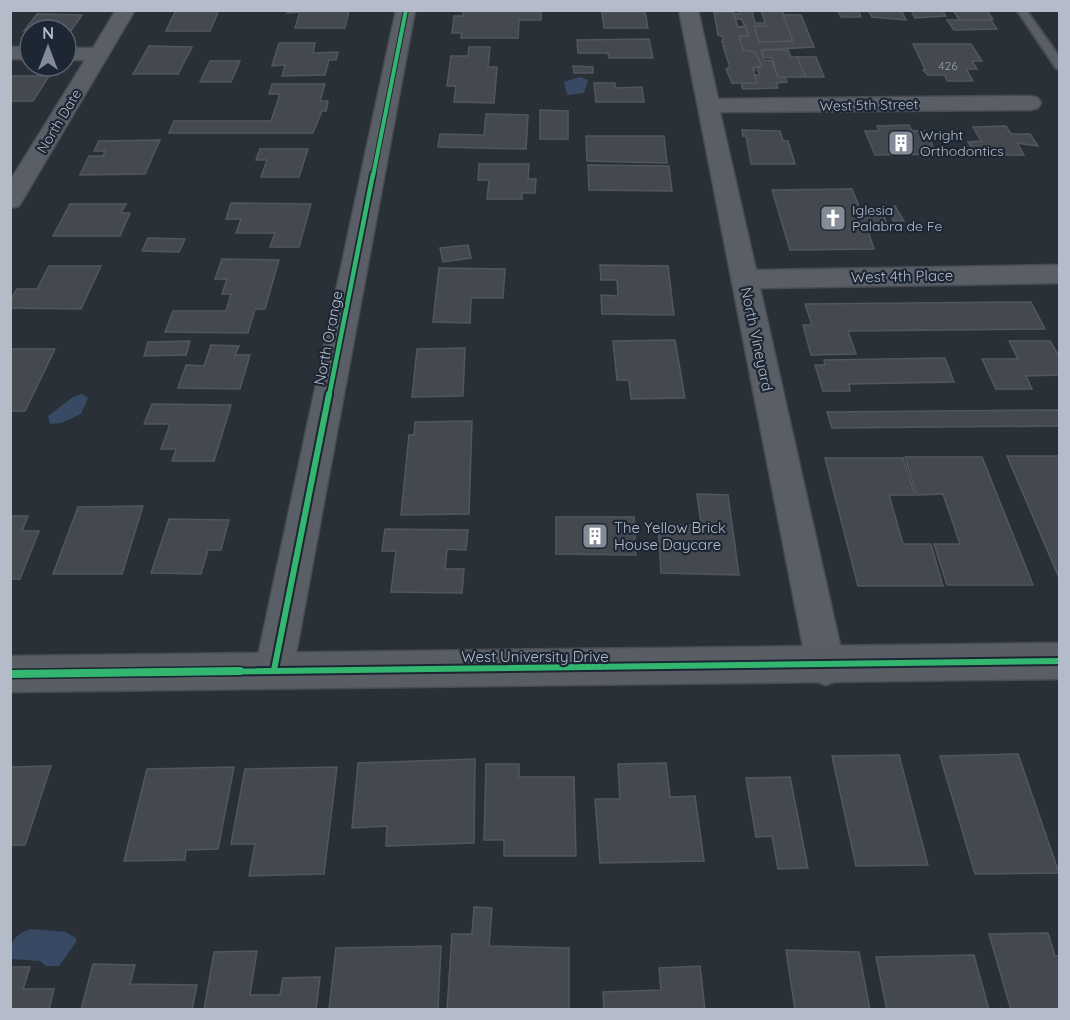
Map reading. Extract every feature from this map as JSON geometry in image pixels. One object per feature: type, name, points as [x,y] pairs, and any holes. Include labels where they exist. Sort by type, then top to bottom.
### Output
[{"type":"main road","name":"West University Drive","points":[[10,674],[826,667],[1059,661]]},
{"type":"street","name":"North Date","points":[[10,201],[126,10]]},
{"type":"street","name":"North Orange","points":[[274,670],[406,10]]},
{"type":"street","name":"North Vineyard","points":[[688,10],[826,667]]},
{"type":"street","points":[[78,54],[100,54]]},
{"type":"street","name":"West 5th Street","points":[[708,106],[1030,103]]},
{"type":"street","name":"West 4th Place","points":[[744,279],[1059,274]]},
{"type":"lane","points":[[1021,10],[1059,66]]},
{"type":"water","points":[[580,77],[588,80],[584,93],[567,95],[564,82]]},
{"type":"water","points":[[82,394],[88,398],[81,414],[61,423],[50,424],[48,416],[73,397]]},
{"type":"water","points":[[32,929],[66,932],[76,938],[76,942],[59,966],[46,966],[40,961],[10,957],[11,946],[15,938]]},
{"type":"building","points":[[176,10],[219,10],[210,31],[166,31]]},
{"type":"building","points":[[288,10],[349,11],[345,28],[295,28],[300,12],[287,13]]},
{"type":"building","points":[[464,10],[541,10],[541,20],[519,20],[518,38],[461,38],[462,33],[452,33],[454,16],[463,16]]},
{"type":"building","points":[[761,10],[782,10],[793,41],[759,42],[754,26],[766,26]]},
{"type":"building","points":[[761,10],[752,12],[755,23],[765,23],[766,26],[754,26],[759,42],[793,41],[783,15],[801,15],[814,47],[761,50],[764,60],[772,61],[778,77],[785,77],[787,82],[776,83],[778,88],[743,89],[741,83],[757,83],[754,75],[760,75],[757,68],[762,66],[755,52],[743,50],[739,36],[749,36],[746,27],[738,27],[745,26],[741,19],[735,19],[734,14],[740,14],[739,11]]},
{"type":"building","points":[[838,10],[858,10],[861,17],[841,17]]},
{"type":"building","points":[[868,10],[901,10],[906,20],[872,17]]},
{"type":"building","points":[[911,10],[942,10],[946,16],[915,18]]},
{"type":"building","points":[[953,10],[986,10],[993,19],[960,21]]},
{"type":"building","points":[[602,12],[645,12],[648,28],[604,28]]},
{"type":"building","points":[[714,12],[733,12],[738,27],[746,27],[749,36],[739,36],[743,50],[755,52],[762,66],[752,68],[755,70],[753,70],[757,83],[732,83],[726,69],[730,67],[722,42],[723,37],[718,35]]},
{"type":"building","points":[[37,14],[82,15],[78,21],[78,18],[34,18]]},
{"type":"building","points":[[947,20],[991,20],[997,29],[954,30]]},
{"type":"building","points":[[649,39],[653,58],[609,58],[608,53],[578,53],[577,40]]},
{"type":"building","points":[[279,43],[315,43],[313,53],[338,52],[336,60],[329,60],[325,75],[282,76],[285,65],[272,66]]},
{"type":"building","points":[[913,44],[971,44],[982,61],[972,61],[977,69],[966,69],[973,81],[947,81],[945,75],[928,75],[923,70],[925,69]]},
{"type":"building","points":[[149,46],[192,47],[178,74],[133,74]]},
{"type":"building","points":[[469,47],[490,47],[488,67],[497,67],[494,103],[454,102],[456,86],[447,86],[451,56],[468,56]]},
{"type":"building","points":[[763,50],[788,50],[791,57],[798,57],[806,77],[778,77],[772,58],[763,57]]},
{"type":"building","points":[[797,57],[816,57],[824,77],[806,77]]},
{"type":"building","points":[[210,61],[240,61],[231,82],[200,82]]},
{"type":"building","points":[[573,66],[593,67],[593,73],[574,73]]},
{"type":"building","points":[[10,76],[48,78],[33,101],[10,101]]},
{"type":"building","points":[[594,83],[615,83],[615,88],[642,87],[644,102],[596,102]]},
{"type":"building","points":[[272,84],[325,84],[320,101],[328,101],[326,111],[322,111],[313,133],[169,133],[174,121],[271,121],[280,94],[269,94]]},
{"type":"building","points":[[540,110],[568,111],[568,139],[540,139]]},
{"type":"building","points":[[486,114],[528,115],[526,149],[438,147],[440,134],[484,135]]},
{"type":"building","name":"Wright Orthodontics","points":[[909,125],[912,131],[925,131],[937,154],[875,155],[865,131],[879,131],[877,126]]},
{"type":"building","points":[[1006,126],[1011,134],[1030,134],[1038,146],[1017,143],[1024,155],[976,155],[968,142],[981,141],[973,127]]},
{"type":"building","points":[[742,130],[780,131],[783,141],[788,141],[795,164],[751,164],[746,136],[743,136]]},
{"type":"building","points":[[586,136],[664,136],[667,163],[587,161]]},
{"type":"building","points":[[160,140],[145,174],[80,175],[89,156],[103,156],[105,151],[94,151],[99,141]]},
{"type":"building","points":[[260,149],[308,149],[299,177],[261,177],[267,160],[256,160]]},
{"type":"building","points":[[479,164],[529,164],[528,179],[536,179],[535,193],[522,193],[522,199],[487,199],[489,180],[478,180]]},
{"type":"building","points":[[588,165],[669,166],[672,191],[589,190]]},
{"type":"building","name":"Iglesia Palabra de Fe","points":[[852,189],[861,211],[895,206],[904,221],[893,221],[891,214],[883,214],[890,231],[868,231],[874,249],[790,250],[772,190]]},
{"type":"building","points":[[231,203],[311,204],[299,247],[270,247],[275,233],[236,233],[241,219],[226,219]]},
{"type":"building","points":[[70,204],[126,204],[121,213],[130,213],[120,236],[53,236]]},
{"type":"building","points":[[148,238],[185,239],[179,252],[142,251]]},
{"type":"building","points":[[468,245],[471,258],[443,262],[440,248]]},
{"type":"building","points":[[222,259],[279,260],[265,309],[255,309],[248,333],[165,332],[173,311],[226,311],[231,294],[222,294],[227,279],[215,279]]},
{"type":"building","points":[[600,265],[668,266],[674,315],[602,314],[601,295],[618,296],[617,280],[601,280]]},
{"type":"building","points":[[49,266],[101,266],[81,309],[10,308],[10,301],[17,289],[37,289]]},
{"type":"building","points":[[439,268],[505,269],[503,298],[471,298],[470,323],[433,322]]},
{"type":"building","points":[[1031,302],[1045,329],[848,331],[856,354],[811,355],[803,325],[812,325],[805,304]]},
{"type":"building","points":[[675,340],[685,398],[631,399],[629,380],[617,380],[613,341]]},
{"type":"building","points":[[190,341],[186,355],[144,356],[148,342]]},
{"type":"building","points":[[1009,341],[1050,341],[1060,358],[1060,375],[1026,376],[1032,389],[996,389],[982,359],[1018,359]]},
{"type":"building","points":[[211,345],[239,346],[235,355],[250,355],[240,389],[178,388],[186,365],[204,366]]},
{"type":"building","points":[[465,348],[463,396],[412,397],[417,349]]},
{"type":"building","points":[[10,349],[55,349],[25,411],[10,411]]},
{"type":"building","points":[[945,358],[954,382],[849,384],[850,391],[823,391],[815,365],[825,365],[824,360]]},
{"type":"building","points":[[152,404],[231,405],[214,461],[172,461],[176,449],[161,449],[170,424],[144,424]]},
{"type":"building","points":[[1058,410],[1060,426],[832,428],[827,412]]},
{"type":"building","points":[[472,421],[469,514],[401,515],[409,435],[414,435],[415,422]]},
{"type":"building","points":[[1007,456],[1060,456],[1060,580]]},
{"type":"building","points":[[905,457],[982,457],[1033,585],[947,585],[934,544],[960,544],[943,494],[917,495]]},
{"type":"building","points":[[825,458],[903,458],[915,495],[889,495],[903,544],[931,544],[943,586],[858,586]]},
{"type":"building","points":[[697,494],[728,495],[739,575],[661,573],[658,524],[701,525]]},
{"type":"building","points":[[143,506],[122,574],[53,574],[78,507]]},
{"type":"building","points":[[10,516],[28,516],[22,531],[39,531],[20,579],[10,579]]},
{"type":"building","name":"The Yellow Brick House Daycare","points":[[556,517],[634,517],[636,555],[556,554]]},
{"type":"building","points":[[169,519],[229,520],[221,550],[208,550],[201,574],[151,573]]},
{"type":"building","points":[[385,529],[468,530],[466,550],[447,549],[445,569],[464,569],[462,593],[391,592],[396,551],[382,551]]},
{"type":"building","points":[[1018,754],[1059,873],[975,874],[940,756]]},
{"type":"building","points":[[899,755],[928,865],[856,866],[832,756]]},
{"type":"building","points":[[475,759],[474,843],[386,846],[387,826],[352,828],[358,763]]},
{"type":"building","points":[[666,763],[670,797],[695,796],[704,861],[600,863],[595,799],[620,799],[618,764]]},
{"type":"building","points":[[486,764],[519,764],[519,777],[574,777],[576,856],[504,856],[504,840],[484,840]]},
{"type":"building","points":[[51,766],[25,845],[10,845],[10,767]]},
{"type":"building","points":[[234,767],[218,849],[186,850],[185,860],[124,861],[147,769]]},
{"type":"building","points":[[337,767],[324,874],[249,876],[255,844],[231,844],[245,769]]},
{"type":"building","points":[[790,777],[808,868],[778,869],[772,836],[756,837],[746,778]]},
{"type":"building","points":[[474,907],[492,908],[489,946],[569,948],[569,1010],[447,1010],[452,934],[472,934]]},
{"type":"building","points":[[1048,933],[1055,956],[1060,956],[1060,1010],[1011,1010],[989,934]]},
{"type":"building","points":[[441,946],[438,1010],[329,1010],[336,948]]},
{"type":"building","points":[[786,950],[859,952],[870,1010],[795,1010]]},
{"type":"building","points":[[257,951],[250,995],[280,995],[283,978],[320,977],[316,1010],[204,1010],[214,952]]},
{"type":"building","points":[[974,955],[989,1010],[887,1010],[876,957]]},
{"type":"building","points":[[93,964],[135,965],[130,984],[197,985],[192,1010],[81,1010]]},
{"type":"building","points":[[700,966],[705,1010],[604,1010],[603,992],[661,990],[659,968]]},
{"type":"building","points":[[10,967],[30,967],[23,989],[54,989],[49,1010],[10,1010]]},
{"type":"cycle path","points":[[274,670],[406,10]]},
{"type":"cycle path","points":[[10,674],[1060,661]]},
{"type":"place","name":"Wright Orthodontics","points":[[901,143]]},
{"type":"place","name":"Iglesia Palabra de Fe","points":[[833,218]]},
{"type":"place","name":"The Yellow Brick House Daycare","points":[[595,536]]}]
